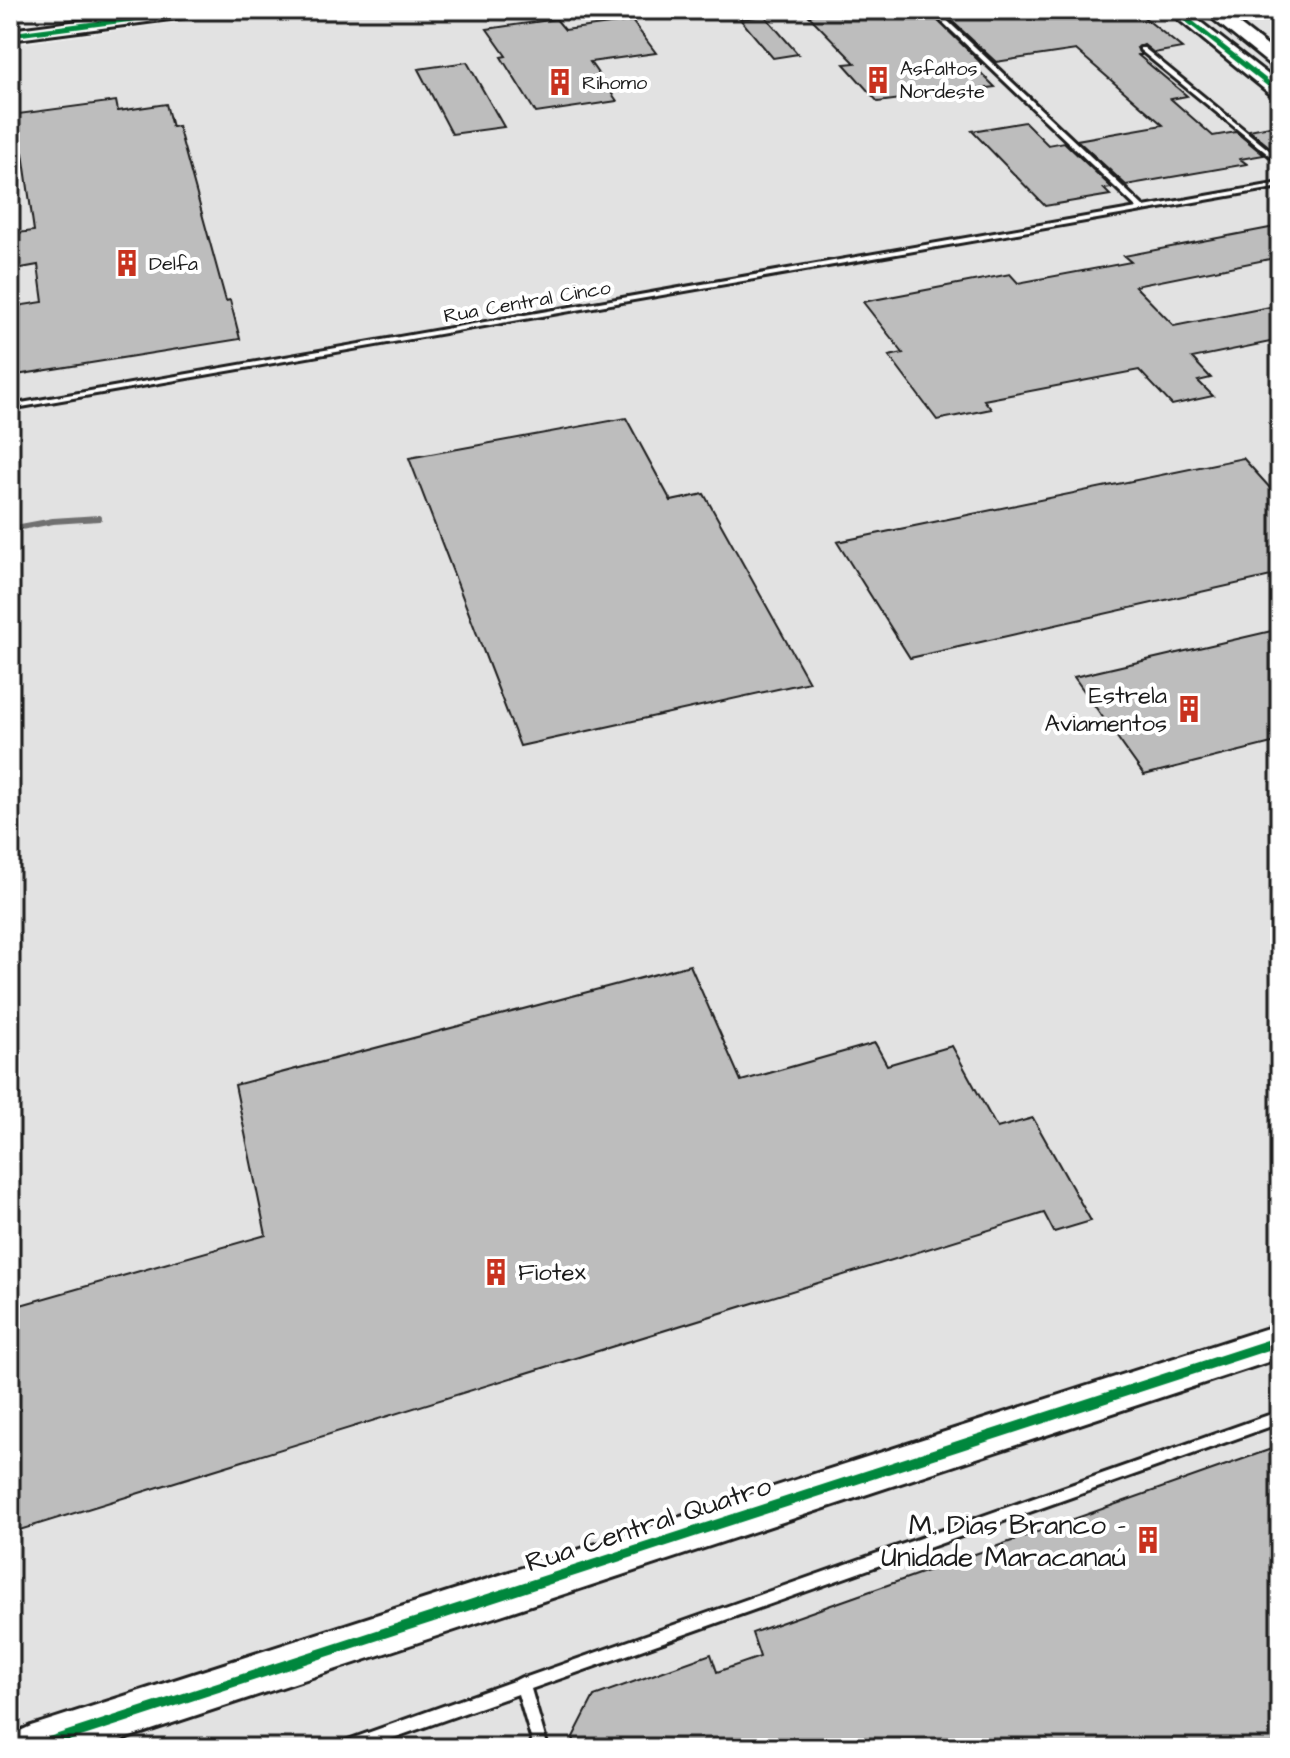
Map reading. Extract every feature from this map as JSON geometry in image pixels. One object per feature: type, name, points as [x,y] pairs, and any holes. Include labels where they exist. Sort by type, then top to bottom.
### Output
[{"type":"street","points":[[10,25],[126,10]]},
{"type":"street","points":[[10,35],[201,10]]},
{"type":"street","points":[[1175,10],[1280,93]]},
{"type":"street","points":[[1210,10],[1280,64]]},
{"type":"street","name":"Rua Central Quatro","points":[[31,1748],[1280,1341]]},
{"type":"lane","points":[[933,10],[1142,209]]},
{"type":"lane","points":[[1142,49],[1280,162]]},
{"type":"lane","name":"Rua Central Cinco","points":[[10,407],[1280,185]]},
{"type":"lane","points":[[345,1748],[1280,1417]]},
{"type":"lane","points":[[522,1684],[541,1748]]},
{"type":"shaded area","points":[[266,10],[1280,10],[1280,1748],[10,1748],[10,45]]},
{"type":"building","points":[[808,10],[927,10],[982,64],[974,66],[995,87],[878,102],[844,64],[855,63],[809,16],[812,15]]},
{"type":"building","points":[[940,10],[1135,10],[1182,48],[1154,53],[1144,45],[1137,48],[1141,55],[1138,55],[1187,96],[1171,99],[1213,136],[1236,132],[1264,155],[1240,159],[1247,164],[1126,185],[1077,140],[1163,125],[1076,50],[996,62]]},
{"type":"building","points":[[765,16],[798,54],[773,58],[740,19]]},
{"type":"building","points":[[556,19],[565,30],[632,21],[656,53],[590,62],[617,101],[536,113],[501,57],[506,56],[487,29]]},
{"type":"building","points":[[467,62],[504,127],[452,134],[418,69]]},
{"type":"building","name":"Delfa","points":[[116,101],[118,111],[166,104],[172,127],[178,126],[226,301],[230,300],[240,339],[10,376],[10,307],[43,302],[38,265],[10,270],[10,234],[34,231],[23,153],[13,154],[10,127],[19,126],[18,114]]},
{"type":"building","points":[[1025,122],[1048,145],[1064,142],[1112,188],[1104,189],[1110,195],[1045,206],[972,131]]},
{"type":"building","points":[[1280,124],[1280,152],[1277,153],[1249,130]]},
{"type":"building","points":[[1280,226],[1280,257],[1135,286],[1174,326],[1280,305],[1280,340],[1192,358],[1211,378],[1198,381],[1213,396],[1172,405],[1139,370],[984,400],[991,409],[937,420],[889,356],[903,353],[863,302],[1010,274],[1018,283],[1131,262],[1124,256]]},
{"type":"building","points":[[626,418],[671,501],[704,494],[809,682],[520,746],[409,458]]},
{"type":"building","points":[[1243,458],[1280,499],[1280,574],[910,658],[837,542]]},
{"type":"building","name":"Estrela Aviamentos","points":[[1280,629],[1280,741],[1144,775],[1074,677]]},
{"type":"building","name":"Fiotex","points":[[690,965],[741,1081],[875,1043],[887,1065],[952,1046],[997,1128],[1033,1118],[1091,1221],[1054,1232],[1044,1213],[10,1533],[10,1308],[266,1235],[235,1085]]},
{"type":"building","name":"M. Dias Branco - Unidade Maracanaú","points":[[1280,1446],[1280,1748],[576,1748],[573,1737],[594,1696],[711,1654],[717,1672],[760,1657],[752,1633]]},
{"type":"waterway","points":[[10,529],[53,521],[99,518]]},
{"type":"cycle path","points":[[10,35],[201,10]]},
{"type":"cycle path","points":[[1175,10],[1280,93]]},
{"type":"cycle path","points":[[31,1748],[1280,1341]]},
{"type":"place","name":"Asfaltos Nordeste","points":[[878,80]]},
{"type":"place","name":"Rihomo","points":[[560,82]]},
{"type":"place","name":"Delfa","points":[[127,263]]},
{"type":"place","name":"Estrela Aviamentos","points":[[1189,709]]},
{"type":"place","name":"Fiotex","points":[[496,1272]]},
{"type":"place","name":"M. Dias Branco - Unidade Maracanaú","points":[[1148,1540]]}]
